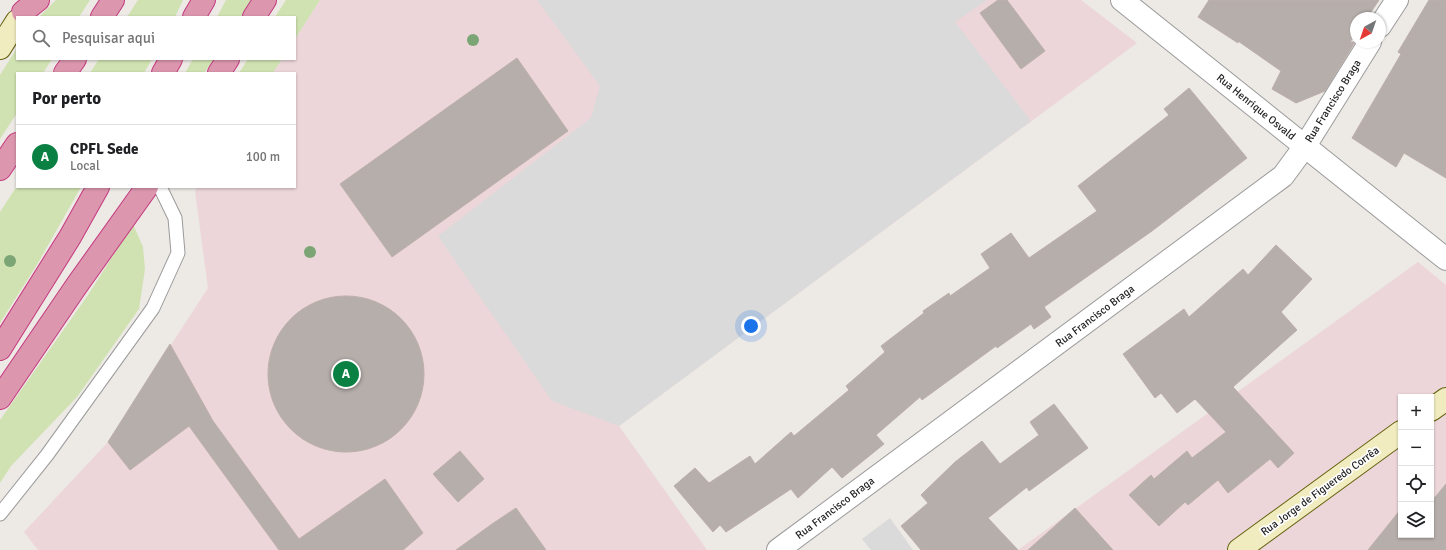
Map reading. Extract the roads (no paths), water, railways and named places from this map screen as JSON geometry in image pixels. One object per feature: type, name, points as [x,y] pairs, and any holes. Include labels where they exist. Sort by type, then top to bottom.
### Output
[{"type":"highway","points":[[103,16],[113,0]]},
{"type":"highway","points":[[195,16],[204,0]]},
{"type":"highway","points":[[255,16],[265,0]]},
{"type":"highway","points":[[66,72],[73,60]]},
{"type":"highway","points":[[164,72],[170,60]]},
{"type":"highway","points":[[220,72],[227,60]]},
{"type":"highway","points":[[0,169],[16,145]]},
{"type":"highway","points":[[0,350],[70,237],[97,188]]},
{"type":"highway","points":[[0,398],[77,285],[146,188]]},
{"type":"street","name":"Rua Henrique Osvald","points":[[1122,0],[1446,260]]},
{"type":"street","points":[[1386,17],[1397,0]]},
{"type":"street","points":[[0,48],[16,25]]},
{"type":"street","name":"Rua Francisco Braga","points":[[778,550],[1283,176],[1305,146],[1366,48]]},
{"type":"street","points":[[1434,408],[1446,399]]},
{"type":"street","name":"Rua Jorge de Figueredo Corrêa","points":[[1239,550],[1398,434]]},
{"type":"lane","points":[[0,514],[47,454],[152,308],[178,253],[175,218],[160,188]]},
{"type":"place","name":"CPFL Sede","points":[[346,374]]}]
